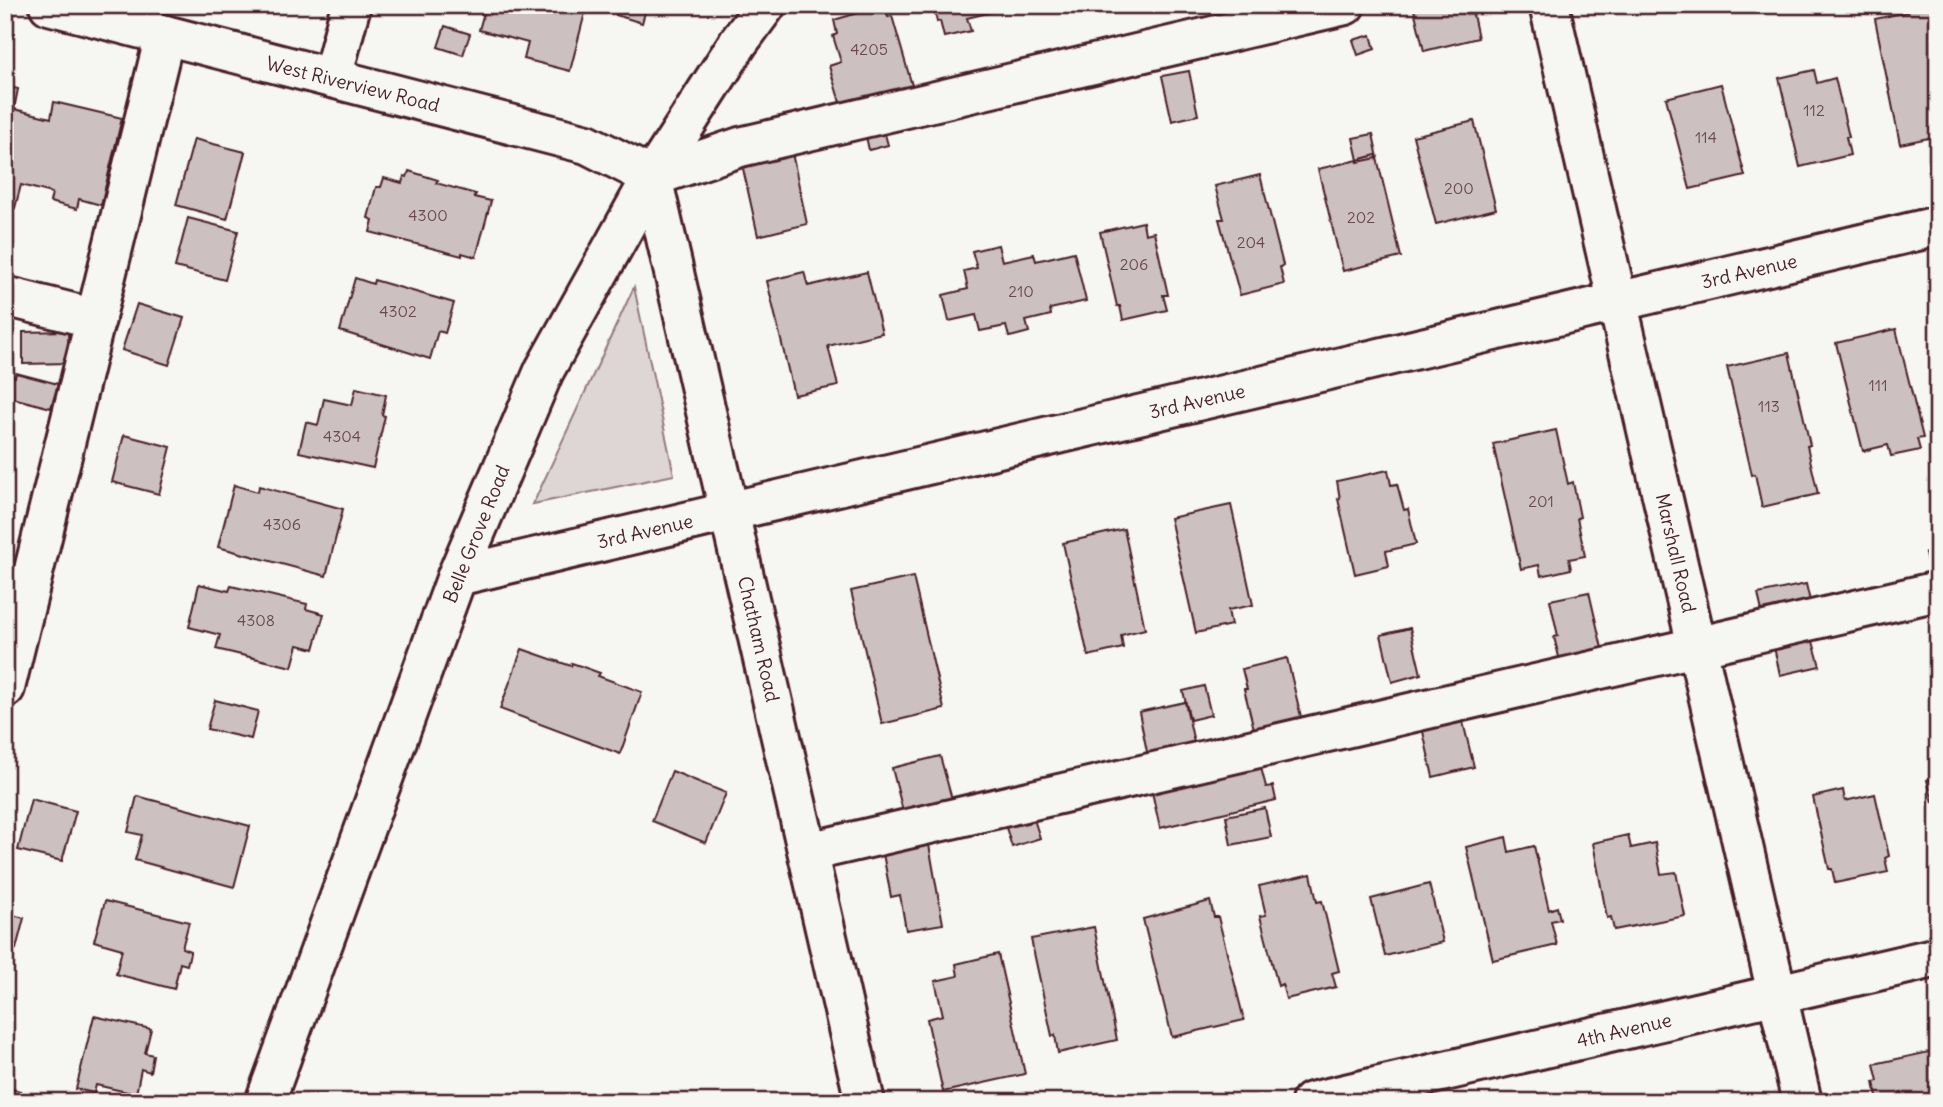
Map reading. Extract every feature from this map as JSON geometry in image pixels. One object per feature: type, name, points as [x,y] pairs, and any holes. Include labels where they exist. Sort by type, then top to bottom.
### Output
[{"type":"street","name":"West Riverview Road","points":[[49,5],[587,144],[652,177]]},
{"type":"street","points":[[332,78],[351,5]]},
{"type":"street","name":"Belle Grove Road","points":[[265,1102],[457,576],[544,371],[652,177],[738,43],[766,5]]},
{"type":"street","points":[[652,177],[740,147],[1345,5]]},
{"type":"street","name":"Marshall Road","points":[[1549,5],[1802,1102]]},
{"type":"street","points":[[5,688],[165,35]]},
{"type":"street","name":"Chatham Road","points":[[652,177],[865,1102]]},
{"type":"street","name":"3rd Avenue","points":[[457,576],[1938,226]]},
{"type":"street","points":[[5,296],[96,319]]},
{"type":"street","points":[[808,852],[1938,591]]},
{"type":"street","name":"4th Avenue","points":[[1311,1102],[1938,957]]},
{"type":"shaded area","points":[[634,287],[674,475],[533,504]]},
{"type":"building","points":[[486,5],[587,5],[570,71],[524,59],[528,43],[479,30]]},
{"type":"building","points":[[618,5],[647,5],[642,23],[616,15]]},
{"type":"building","points":[[885,5],[888,17],[892,16],[913,89],[842,109],[829,66],[841,62],[833,36],[837,34],[834,20]]},
{"type":"building","points":[[933,5],[999,5],[1000,10],[967,18],[971,31],[944,37]]},
{"type":"building","points":[[1090,5],[1112,5],[1111,14],[1089,12]]},
{"type":"building","points":[[1413,5],[1471,5],[1478,38],[1424,51]]},
{"type":"building","points":[[1906,5],[1937,5],[1938,136],[1900,144],[1875,19],[1907,12]]},
{"type":"building","points":[[445,26],[470,34],[463,55],[438,47]]},
{"type":"building","points":[[1371,35],[1375,49],[1358,55],[1353,40]]},
{"type":"building","points":[[1814,70],[1817,83],[1835,78],[1849,137],[1846,137],[1850,155],[1800,167],[1779,78]]},
{"type":"building","points":[[1189,71],[1198,115],[1172,121],[1162,76]]},
{"type":"building","points":[[1721,84],[1745,176],[1690,189],[1666,98]]},
{"type":"building","points":[[5,86],[18,89],[14,109],[51,118],[54,102],[122,118],[101,205],[79,199],[77,209],[50,202],[52,193],[21,185],[15,208],[5,206]]},
{"type":"building","points":[[1474,121],[1496,209],[1436,224],[1413,136]]},
{"type":"building","points":[[883,127],[888,145],[869,150],[865,132]]},
{"type":"building","points":[[1373,134],[1378,158],[1376,155],[1358,160],[1353,138]]},
{"type":"building","points":[[194,139],[245,152],[227,219],[176,205]]},
{"type":"building","points":[[792,153],[807,224],[758,236],[742,164]]},
{"type":"building","points":[[1377,158],[1401,257],[1343,271],[1318,169]]},
{"type":"building","points":[[409,171],[491,201],[476,257],[462,253],[462,256],[370,232],[373,220],[368,218],[376,187],[381,187],[384,178],[402,183]]},
{"type":"building","points":[[1260,175],[1283,265],[1280,267],[1284,284],[1240,295],[1219,219],[1224,219],[1215,186]]},
{"type":"building","points":[[188,218],[238,231],[225,280],[175,267]]},
{"type":"building","points":[[1143,222],[1145,234],[1154,232],[1168,295],[1163,295],[1167,310],[1123,320],[1120,306],[1117,306],[1100,232]]},
{"type":"building","points":[[998,245],[1002,261],[1034,254],[1036,261],[1074,252],[1086,301],[1050,309],[1051,315],[1026,321],[1029,332],[1009,337],[1006,326],[980,331],[976,315],[949,321],[943,295],[968,289],[964,271],[977,268],[972,251]]},
{"type":"building","points":[[804,272],[808,286],[867,272],[882,333],[828,346],[838,386],[794,395],[767,281]]},
{"type":"building","points":[[355,278],[373,284],[374,280],[454,303],[445,333],[438,331],[430,359],[340,331]]},
{"type":"building","points":[[137,304],[184,318],[169,365],[122,350]]},
{"type":"building","points":[[1896,329],[1923,438],[1917,439],[1920,450],[1891,456],[1888,445],[1863,451],[1836,343]]},
{"type":"building","points":[[68,331],[69,363],[23,364],[23,332]]},
{"type":"building","points":[[1789,353],[1818,494],[1762,507],[1727,367]]},
{"type":"building","points":[[16,373],[58,384],[51,408],[5,396],[5,374],[15,377]]},
{"type":"building","points":[[356,388],[386,395],[382,415],[385,416],[373,468],[299,452],[306,422],[318,425],[324,399],[352,405]]},
{"type":"building","points":[[1556,430],[1568,484],[1573,482],[1585,556],[1569,559],[1571,569],[1541,576],[1539,565],[1521,569],[1493,444]]},
{"type":"building","points":[[124,435],[171,447],[159,494],[112,482]]},
{"type":"building","points":[[1388,470],[1391,485],[1397,484],[1404,510],[1408,509],[1416,544],[1386,551],[1389,566],[1355,574],[1338,499],[1337,481]]},
{"type":"building","points":[[234,485],[258,492],[259,486],[343,509],[326,576],[218,547]]},
{"type":"building","points":[[1231,505],[1253,605],[1228,610],[1231,625],[1196,633],[1170,518]]},
{"type":"building","points":[[1124,529],[1145,629],[1121,635],[1123,648],[1088,656],[1063,543]]},
{"type":"building","points":[[1938,551],[1938,577],[1931,578],[1925,553]]},
{"type":"building","points":[[913,577],[944,709],[882,724],[851,591]]},
{"type":"building","points":[[199,584],[229,591],[231,586],[307,604],[306,609],[324,614],[314,649],[298,645],[292,667],[216,649],[220,635],[189,627]]},
{"type":"building","points":[[1806,584],[1812,610],[1764,620],[1758,594]]},
{"type":"building","points":[[1589,592],[1604,657],[1561,665],[1554,637],[1558,636],[1550,600]]},
{"type":"building","points":[[1410,628],[1421,674],[1392,682],[1381,635]]},
{"type":"building","points":[[1812,638],[1820,666],[1780,675],[1774,647]]},
{"type":"building","points":[[522,649],[600,673],[598,676],[642,692],[620,754],[500,709]]},
{"type":"building","points":[[1287,658],[1303,725],[1256,737],[1242,669]]},
{"type":"building","points":[[1204,686],[1211,715],[1190,720],[1183,691]]},
{"type":"building","points":[[215,700],[258,711],[251,739],[207,729]]},
{"type":"building","points":[[1185,702],[1195,747],[1148,757],[1139,712]]},
{"type":"building","points":[[1462,718],[1474,767],[1433,777],[1422,727]]},
{"type":"building","points":[[940,756],[953,803],[904,815],[892,768]]},
{"type":"building","points":[[1258,756],[1266,787],[1273,786],[1276,800],[1160,828],[1150,783]]},
{"type":"building","points":[[672,771],[726,793],[706,843],[652,821]]},
{"type":"building","points":[[1938,777],[1938,801],[1933,802],[1927,780]]},
{"type":"building","points":[[1843,790],[1845,801],[1875,794],[1889,856],[1885,858],[1888,872],[1835,883],[1832,869],[1829,869],[1813,797]]},
{"type":"building","points":[[137,796],[250,826],[234,887],[135,860],[142,835],[128,832]]},
{"type":"building","points":[[31,799],[76,811],[62,861],[18,850]]},
{"type":"building","points":[[1265,808],[1271,837],[1231,845],[1226,816]]},
{"type":"building","points":[[1032,813],[1040,838],[1012,847],[1004,821]]},
{"type":"building","points":[[1628,835],[1631,848],[1655,843],[1661,874],[1676,872],[1685,916],[1614,930],[1611,917],[1607,918],[1593,843]]},
{"type":"building","points":[[1506,837],[1509,852],[1534,846],[1549,910],[1557,907],[1560,919],[1551,921],[1557,945],[1493,960],[1466,847]]},
{"type":"building","points":[[928,839],[943,924],[906,930],[900,895],[891,897],[882,848]]},
{"type":"building","points":[[1311,874],[1317,902],[1322,901],[1339,971],[1332,973],[1336,987],[1286,999],[1282,984],[1278,986],[1260,916],[1266,915],[1259,886]]},
{"type":"building","points":[[1429,884],[1443,942],[1385,956],[1371,899]]},
{"type":"building","points":[[105,901],[189,922],[182,948],[190,953],[187,965],[180,963],[174,989],[116,974],[122,949],[94,941]]},
{"type":"building","points":[[1210,901],[1214,917],[1218,917],[1244,1020],[1172,1037],[1143,919]]},
{"type":"building","points":[[5,913],[24,918],[16,949],[5,946]]},
{"type":"building","points":[[1094,927],[1117,1040],[1058,1053],[1031,939]]},
{"type":"building","points":[[998,954],[1025,1074],[943,1092],[927,1019],[943,1015],[935,981],[958,976],[956,964]]},
{"type":"building","points":[[94,1016],[151,1029],[145,1053],[153,1055],[150,1072],[141,1069],[136,1094],[96,1085],[94,1093],[76,1089]]},
{"type":"building","points":[[1938,1050],[1938,1102],[1878,1102],[1874,1082],[1878,1081],[1874,1064]]},
{"type":"building","points":[[5,1087],[20,1091],[17,1102],[5,1102]]}]
